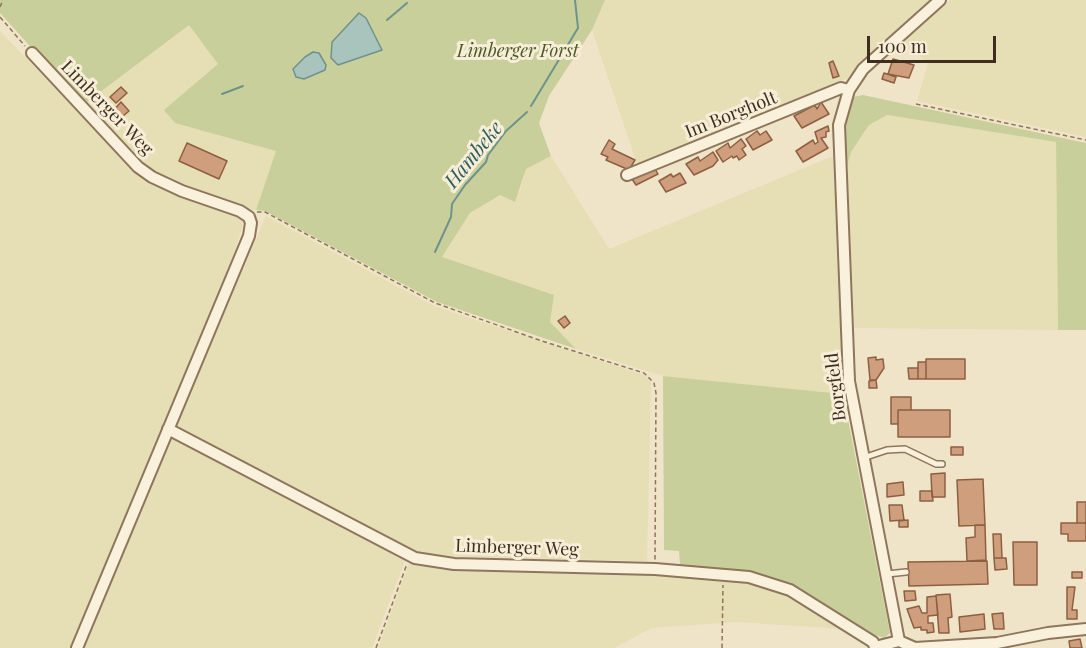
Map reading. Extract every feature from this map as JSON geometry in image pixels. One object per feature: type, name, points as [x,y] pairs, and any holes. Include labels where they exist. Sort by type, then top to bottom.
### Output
[{"type":"street","name":"Borgfeld","points":[[899,641],[849,381],[839,125],[849,90],[863,69],[940,0]]},
{"type":"street","name":"Limberger Weg","points":[[32,53],[138,167],[152,177],[182,191],[240,211],[249,217]]},
{"type":"street","name":"Im Borgholt","points":[[627,175],[841,88],[849,90]]},
{"type":"street","points":[[77,648],[249,236],[251,223],[249,217]]},
{"type":"street","name":"Limberger Weg","points":[[168,429],[410,555],[454,564],[655,569],[749,577],[790,590],[873,642],[875,647]]},
{"type":"street","points":[[875,647],[899,641],[915,648],[998,644],[1048,633],[1086,629]]},
{"type":"lane","points":[[863,458],[887,450],[905,449],[936,464],[942,464]]},
{"type":"lane","points":[[886,574],[906,572]]},
{"type":"path","points":[[0,7],[3,0]]},
{"type":"path","points":[[0,17],[32,53]]},
{"type":"path","points":[[916,104],[1086,140]]},
{"type":"path","points":[[249,217],[256,212],[265,212],[435,303],[542,341],[644,373],[654,383],[656,393],[655,569]]},
{"type":"path","points":[[376,648],[410,555]]},
{"type":"path","points":[[722,648],[724,575]]},
{"type":"shaded area","points":[[605,0],[932,0],[877,47],[848,78],[638,167],[592,30]]},
{"type":"shaded area","points":[[950,0],[1086,0],[1086,137],[917,101],[928,64],[904,41]]},
{"type":"shaded area","points":[[189,24],[219,64],[204,77],[262,146],[276,151],[256,210],[249,211],[152,175],[83,105]]},
{"type":"shaded area","points":[[0,31],[132,168],[239,214],[244,222],[226,276],[72,648],[0,648]]},
{"type":"shaded area","points":[[887,115],[1056,142],[1058,330],[854,328],[847,166],[851,152],[869,125]]},
{"type":"shaded area","points":[[551,156],[609,249],[833,156],[843,394],[663,376],[576,349],[550,322],[442,257],[470,213],[500,195],[520,191],[526,169]]},
{"type":"shaded area","points":[[266,216],[434,306],[644,375],[651,382],[647,561],[435,556],[418,552],[181,429],[177,424]]},
{"type":"shaded area","points":[[171,438],[405,560],[372,648],[84,648]]},
{"type":"shaded area","points":[[409,563],[451,570],[652,574],[727,578],[764,584],[786,592],[843,629],[737,622],[652,628],[614,648],[378,648]]},
{"type":"green space","name":"Limberger Forst","points":[[0,0],[605,0],[592,30],[549,96],[539,123],[551,156],[526,169],[515,202],[500,195],[470,213],[442,257],[554,295],[550,322],[576,349],[437,302],[265,211],[256,210],[276,151],[175,123],[164,110],[218,64],[189,25],[83,105],[0,13]],"holes":[[[359,14],[366,18],[382,50],[338,65],[332,42]],[[305,57],[325,70],[304,79],[297,77],[293,69]]]},
{"type":"green space","points":[[863,95],[1086,143],[1086,330],[1058,330],[1056,142],[887,115],[869,125],[851,152],[847,166],[845,127],[850,104],[853,97]]},
{"type":"green space","points":[[663,376],[843,394],[890,633],[884,638],[875,635],[792,585],[772,577],[680,564],[679,551],[664,550]]},
{"type":"water","points":[[359,13],[366,18],[382,50],[338,65],[331,58],[332,42]]},
{"type":"water","points":[[313,52],[319,53],[326,65],[325,70],[304,79],[296,77],[293,69]]},
{"type":"building","points":[[893,59],[914,65],[909,78],[888,74]]},
{"type":"building","points":[[833,61],[839,76],[833,78],[829,63]]},
{"type":"building","points":[[884,73],[896,77],[894,83],[882,79]]},
{"type":"building","points":[[121,87],[127,93],[116,103],[110,97]]},
{"type":"building","points":[[121,102],[129,111],[116,122],[110,114]]},
{"type":"building","points":[[757,102],[760,110],[746,116],[742,109]]},
{"type":"building","points":[[821,102],[829,114],[802,128],[794,116],[815,105],[817,109]]},
{"type":"building","points":[[828,126],[829,131],[826,132],[826,137],[821,138],[828,148],[803,162],[796,151],[813,140],[815,144],[818,142],[815,132]]},
{"type":"building","points":[[757,131],[760,135],[766,131],[772,140],[753,150],[746,139]]},
{"type":"building","points":[[741,139],[746,146],[742,149],[746,155],[739,160],[737,156],[733,158],[732,156],[723,162],[716,151],[728,143],[730,148]]},
{"type":"building","points":[[609,140],[615,144],[612,149],[635,160],[629,170],[606,160],[608,157],[601,154]]},
{"type":"building","points":[[187,143],[227,161],[219,179],[179,161]]},
{"type":"building","points":[[713,152],[718,160],[713,166],[694,175],[686,164],[698,157],[700,161]]},
{"type":"building","points":[[654,167],[658,174],[636,185],[632,179]]},
{"type":"building","points":[[680,173],[686,183],[666,192],[659,181],[671,174],[673,177]]},
{"type":"building","points":[[565,316],[570,323],[564,328],[558,321]]},
{"type":"building","points":[[876,357],[876,360],[883,359],[884,368],[876,380],[870,380],[868,358]]},
{"type":"building","points":[[926,359],[965,359],[965,379],[926,379]]},
{"type":"building","points":[[918,362],[926,362],[926,379],[918,379]]},
{"type":"building","points":[[908,368],[918,368],[918,379],[909,379]]},
{"type":"building","points":[[876,380],[877,388],[869,388],[869,381]]},
{"type":"building","points":[[891,397],[911,397],[911,410],[898,410],[898,424],[891,424]]},
{"type":"building","points":[[898,410],[950,410],[950,437],[898,437]]},
{"type":"building","points":[[951,447],[963,447],[963,455],[951,455]]},
{"type":"building","points":[[945,473],[945,497],[932,497],[931,474]]},
{"type":"building","points":[[983,479],[985,525],[959,526],[957,480]]},
{"type":"building","points":[[903,482],[904,495],[887,497],[887,484]]},
{"type":"building","points":[[920,491],[932,491],[933,501],[920,501]]},
{"type":"building","points":[[1077,502],[1086,502],[1086,523],[1077,523]]},
{"type":"building","points":[[889,505],[902,505],[904,520],[890,521]]},
{"type":"building","points":[[908,520],[908,527],[899,527],[899,521]]},
{"type":"building","points":[[1061,523],[1086,523],[1086,541],[1068,541],[1068,534],[1061,534]]},
{"type":"building","points":[[975,525],[985,525],[986,560],[967,561],[966,538],[975,537]]},
{"type":"building","points":[[993,534],[1001,534],[1002,558],[994,558]]},
{"type":"building","points":[[1013,542],[1037,542],[1037,585],[1014,585]]},
{"type":"building","points":[[994,558],[1006,558],[1007,569],[995,570]]},
{"type":"building","points":[[987,561],[988,584],[909,586],[908,562]]},
{"type":"building","points":[[1072,572],[1082,572],[1082,578],[1072,578]]},
{"type":"building","points":[[1067,587],[1075,587],[1072,610],[1077,610],[1077,619],[1067,619]]},
{"type":"building","points":[[904,591],[915,591],[916,600],[905,601]]},
{"type":"building","points":[[950,594],[952,617],[948,618],[949,633],[939,633],[936,595]]},
{"type":"building","points":[[936,596],[938,615],[928,616],[928,623],[933,623],[934,632],[927,633],[927,630],[921,630],[921,627],[914,628],[907,609],[919,606],[922,613],[927,613],[927,597]]},
{"type":"building","points":[[1003,613],[1004,629],[994,629],[992,614]]},
{"type":"building","points":[[984,614],[985,629],[960,632],[959,617]]},
{"type":"building","points":[[1080,639],[1082,648],[1070,648],[1069,641]]},
{"type":"waterway","name":"Hambeke","points":[[531,106],[578,28],[575,0]]},
{"type":"waterway","name":"Hambeke","points":[[387,20],[407,3]]},
{"type":"waterway","name":"Hambeke","points":[[222,94],[243,86]]},
{"type":"waterway","name":"Hambeke","points":[[435,252],[451,217],[452,204],[465,185],[486,162],[488,155],[506,131],[527,112]]}]
